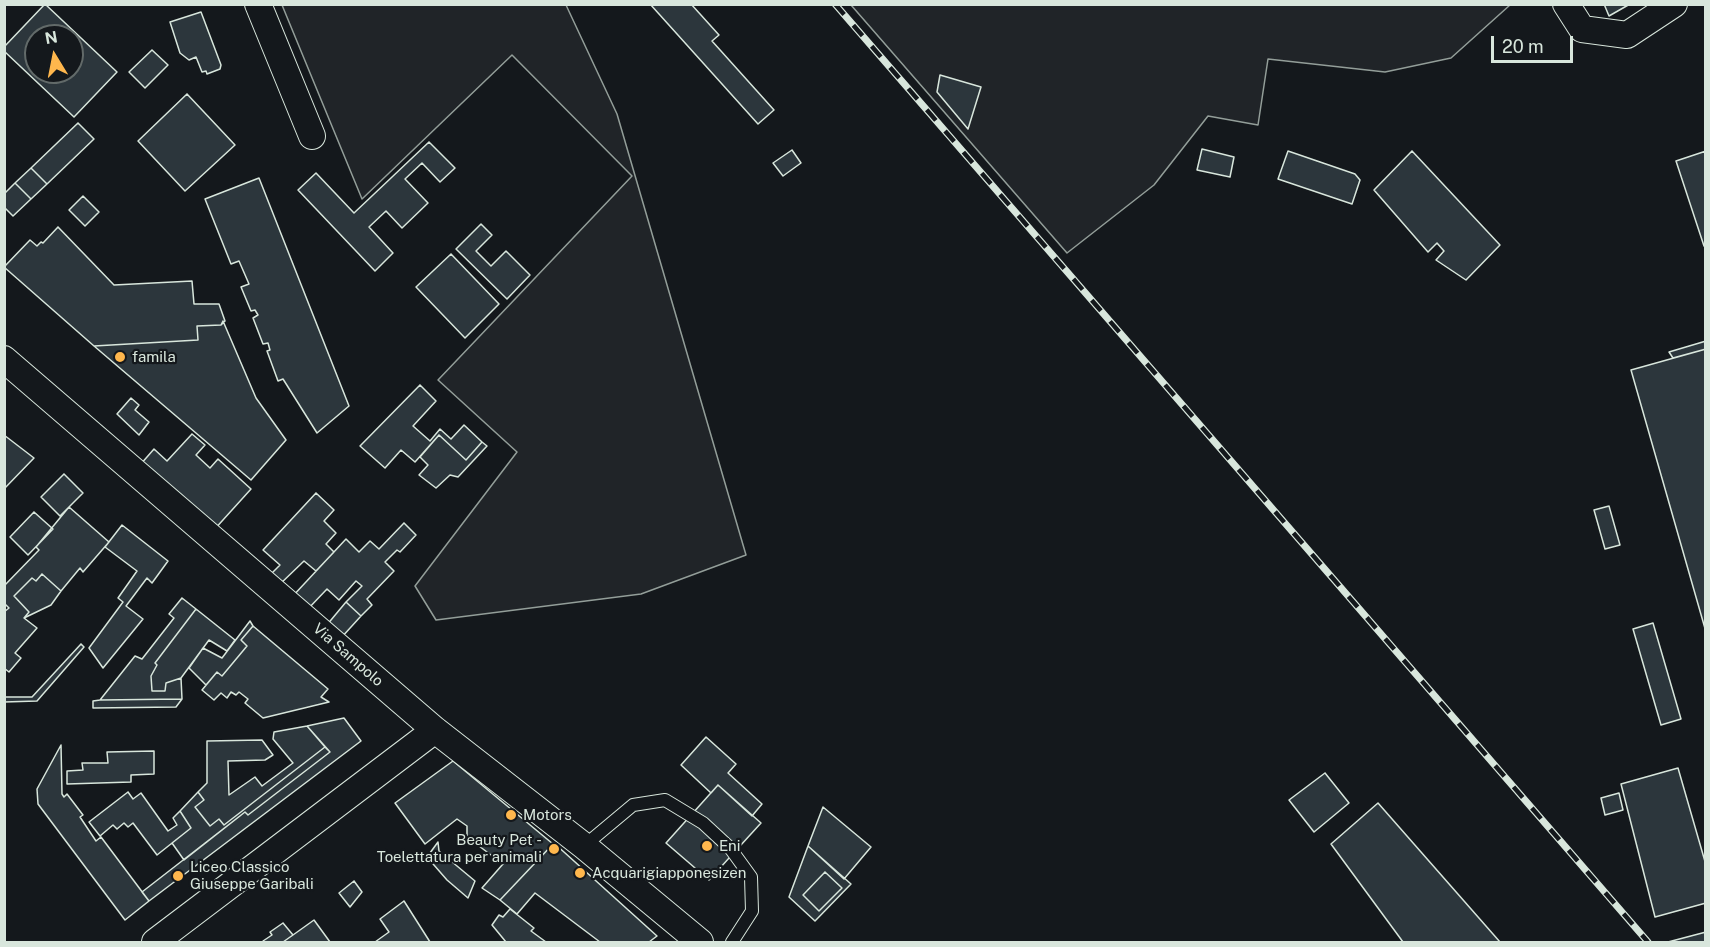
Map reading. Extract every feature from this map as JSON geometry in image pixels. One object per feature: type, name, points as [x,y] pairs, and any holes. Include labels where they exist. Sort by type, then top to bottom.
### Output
[{"type":"street","points":[[258,4],[312,136]]},
{"type":"street","points":[[1566,4],[1582,29],[1627,35],[1674,4]]},
{"type":"street","name":"Via Sampolo","points":[[4,359],[435,730],[584,846],[700,942]]},
{"type":"street","points":[[155,942],[435,730]]},
{"type":"lane","points":[[584,846],[633,805],[665,800],[703,823],[730,848],[751,877],[752,911],[732,942]]},
{"type":"shaded area","points":[[282,5],[566,5],[617,114],[746,555],[641,594],[436,620],[415,586],[517,452],[438,380],[632,176],[512,55],[362,199]]},
{"type":"shaded area","points":[[851,5],[1510,5],[1451,58],[1385,72],[1268,59],[1258,125],[1208,116],[1154,185],[1067,253]]},
{"type":"building","points":[[45,4],[66,24],[26,24]]},
{"type":"building","points":[[650,4],[691,4],[719,35],[712,41],[774,110],[758,124]]},
{"type":"building","points":[[1604,4],[1630,4],[1609,16]]},
{"type":"building","points":[[201,12],[221,65],[220,69],[207,74],[206,71],[202,72],[196,57],[189,60],[180,53],[170,22]]},
{"type":"building","points":[[24,26],[24,70],[4,51],[4,47]]},
{"type":"building","points":[[84,41],[117,72],[74,117],[39,84],[84,84]]},
{"type":"building","points":[[152,50],[168,65],[145,88],[129,72]]},
{"type":"building","points":[[940,75],[981,87],[968,129],[937,92]]},
{"type":"building","points":[[187,94],[235,145],[185,191],[138,141]]},
{"type":"building","points":[[78,123],[94,139],[47,184],[31,168]]},
{"type":"building","points":[[429,142],[455,168],[440,182],[422,163],[405,179],[428,203],[402,228],[386,211],[369,227],[393,253],[375,271],[298,190],[316,173],[354,213]]},
{"type":"building","points":[[1202,149],[1234,157],[1230,177],[1197,170]]},
{"type":"building","points":[[792,150],[801,163],[783,176],[773,163]]},
{"type":"building","points":[[1288,151],[1355,174],[1360,180],[1352,204],[1278,179]]},
{"type":"building","points":[[1412,151],[1500,245],[1466,280],[1436,260],[1444,251],[1437,243],[1428,252],[1374,190]]},
{"type":"building","points":[[1706,151],[1706,246],[1704,246],[1676,161]]},
{"type":"building","points":[[31,168],[47,184],[31,199],[15,183]]},
{"type":"building","points":[[259,178],[349,406],[317,433],[283,379],[278,381],[267,351],[270,350],[268,343],[263,344],[253,318],[258,315],[255,310],[251,311],[241,287],[249,284],[239,261],[231,264],[205,199]]},
{"type":"building","points":[[15,183],[31,199],[13,216],[4,207],[4,194]]},
{"type":"building","points":[[83,196],[99,212],[85,226],[69,210]]},
{"type":"building","points":[[481,224],[492,235],[476,251],[491,266],[506,251],[530,275],[507,299],[456,249]]},
{"type":"building","points":[[58,227],[114,285],[192,281],[194,304],[219,304],[225,321],[221,325],[197,326],[198,340],[94,346],[4,267],[30,240],[37,246],[43,243]]},
{"type":"building","points":[[451,254],[499,304],[465,338],[416,287]]},
{"type":"building","points":[[223,321],[256,398],[286,440],[251,480],[94,346],[198,340],[197,326],[221,325]]},
{"type":"building","points":[[1706,341],[1706,349],[1673,358],[1669,352]]},
{"type":"building","points":[[1706,349],[1706,632],[1631,370]]},
{"type":"building","points":[[420,385],[436,401],[413,426],[430,441],[440,429],[451,439],[464,425],[482,442],[466,460],[439,435],[415,462],[401,450],[385,468],[360,446]]},
{"type":"building","points":[[131,398],[139,405],[135,410],[149,422],[139,435],[117,414]]},
{"type":"building","points":[[192,434],[205,445],[196,455],[210,468],[218,459],[251,489],[213,531],[140,465],[154,449],[167,461]]},
{"type":"building","points":[[4,435],[34,458],[4,489]]},
{"type":"building","points":[[439,435],[466,460],[482,442],[487,446],[458,477],[450,475],[436,488],[419,475],[428,465],[420,457]]},
{"type":"building","points":[[64,474],[83,493],[60,516],[41,497]]},
{"type":"building","points":[[316,493],[334,510],[324,521],[336,533],[326,544],[334,552],[316,571],[304,561],[277,587],[267,578],[280,565],[263,550]]},
{"type":"building","points":[[1609,506],[1620,545],[1605,549],[1594,510]]},
{"type":"building","points":[[69,507],[109,542],[83,572],[80,568],[61,591],[42,574],[36,581],[32,578],[14,596],[29,612],[24,618],[37,628],[15,653],[21,658],[9,672],[4,668],[4,612],[9,608],[4,603],[4,586],[39,550],[36,547]]},
{"type":"building","points":[[34,512],[53,529],[28,555],[10,537]]},
{"type":"building","points":[[404,523],[416,535],[400,552],[397,550],[385,562],[394,571],[367,599],[372,605],[361,616],[346,602],[362,586],[356,581],[339,600],[327,589],[306,611],[291,598],[346,539],[359,552],[370,541],[379,549]]},
{"type":"building","points":[[122,525],[168,561],[152,583],[147,578],[126,606],[143,619],[103,668],[89,648],[123,602],[118,598],[137,571],[105,547]]},
{"type":"building","points":[[42,574],[61,591],[51,605],[24,618],[29,612],[14,596],[32,578],[36,581]]},
{"type":"building","points":[[182,598],[196,609],[155,663],[157,665],[151,676],[152,691],[165,691],[166,683],[181,678],[182,699],[100,700],[135,656],[142,659],[174,618],[169,614]]},
{"type":"building","points":[[346,602],[361,616],[341,638],[326,626]]},
{"type":"building","points":[[196,609],[235,640],[227,651],[209,640],[181,678],[166,683],[165,691],[152,691],[151,676],[157,665],[155,663]]},
{"type":"building","points":[[250,621],[253,626],[241,640],[247,646],[222,676],[217,672],[206,685],[189,668],[203,648],[222,658]]},
{"type":"building","points":[[1653,623],[1681,719],[1661,725],[1633,629]]},
{"type":"building","points":[[253,626],[328,689],[321,697],[329,702],[263,718],[245,703],[248,699],[239,692],[236,695],[231,692],[227,698],[221,693],[214,700],[202,690],[217,672],[222,676],[247,646],[241,640]]},
{"type":"building","points":[[81,644],[84,647],[37,701],[4,702],[4,697],[32,697]]},
{"type":"building","points":[[182,699],[176,707],[93,708],[93,701],[100,700]]},
{"type":"building","points":[[344,718],[361,741],[149,901],[142,892],[245,812],[248,815],[330,752],[307,726]]},
{"type":"building","points":[[307,726],[325,747],[224,825],[219,819],[210,826],[195,807],[204,800],[198,792],[207,783],[207,741],[262,740],[273,755],[265,760],[228,761],[229,795],[255,777],[262,786],[293,763],[273,739],[274,732]]},
{"type":"building","points":[[706,737],[736,764],[728,773],[762,804],[752,816],[718,785],[711,793],[681,765]]},
{"type":"building","points":[[61,745],[62,794],[64,797],[67,794],[83,815],[80,817],[96,841],[101,837],[149,901],[125,920],[38,804],[37,789]]},
{"type":"building","points":[[325,747],[330,752],[248,815],[245,812],[184,860],[172,843],[191,828],[180,811],[198,792],[204,800],[195,807],[210,826],[219,819],[224,825]]},
{"type":"building","points":[[154,751],[154,774],[131,775],[131,782],[67,784],[67,771],[83,770],[82,763],[108,763],[107,752]]},
{"type":"building","points":[[453,761],[553,844],[500,900],[482,888],[503,864],[467,837],[467,826],[457,819],[425,844],[395,803]]},
{"type":"building","points":[[1678,768],[1706,865],[1706,903],[1655,917],[1621,784]]},
{"type":"building","points":[[1325,773],[1349,803],[1314,832],[1289,800]]},
{"type":"building","points":[[718,785],[761,823],[709,880],[666,843]]},
{"type":"building","points":[[128,792],[133,799],[141,793],[168,831],[177,825],[173,818],[180,811],[191,828],[157,855],[133,823],[128,827],[124,823],[117,829],[113,825],[100,836],[89,822]]},
{"type":"building","points":[[1619,793],[1623,810],[1605,815],[1601,798]]},
{"type":"building","points":[[1378,803],[1500,942],[1403,942],[1331,844]]},
{"type":"building","points":[[823,807],[871,847],[844,879],[808,846]]},
{"type":"building","points":[[438,842],[439,851],[475,881],[468,898],[447,880],[427,857]]},
{"type":"building","points":[[554,843],[657,936],[649,942],[600,942],[535,893],[517,914],[500,900]]},
{"type":"building","points":[[808,846],[851,884],[815,921],[789,897]],"holes":[[[825,872],[842,888],[819,911],[803,895]]]},
{"type":"building","points":[[825,872],[842,888],[819,911],[803,895]]},
{"type":"building","points":[[354,881],[362,892],[350,907],[339,893]]},
{"type":"building","points":[[404,901],[430,942],[375,942],[389,932],[380,919]]},
{"type":"building","points":[[510,909],[534,928],[531,931],[546,942],[506,942],[492,925],[499,915],[503,917]]},
{"type":"building","points":[[314,920],[330,942],[283,942],[293,935]]},
{"type":"building","points":[[283,923],[293,935],[283,942],[263,941],[272,935],[270,932]]},
{"type":"building","points":[[1706,932],[1706,942],[1668,942]]},
{"type":"railway","points":[[835,4],[1648,942]]},
{"type":"place","name":"famila","points":[[120,357]]},
{"type":"place","name":"Motors","points":[[511,815]]},
{"type":"place","name":"Eni","points":[[707,846]]},
{"type":"place","name":"Beauty Pet - Toelettatura per animali","points":[[554,849]]},
{"type":"place","name":"Acquarigiapponesizen","points":[[580,873]]},
{"type":"place","name":"Liceo Classico Giuseppe Garibali","points":[[178,876]]}]
